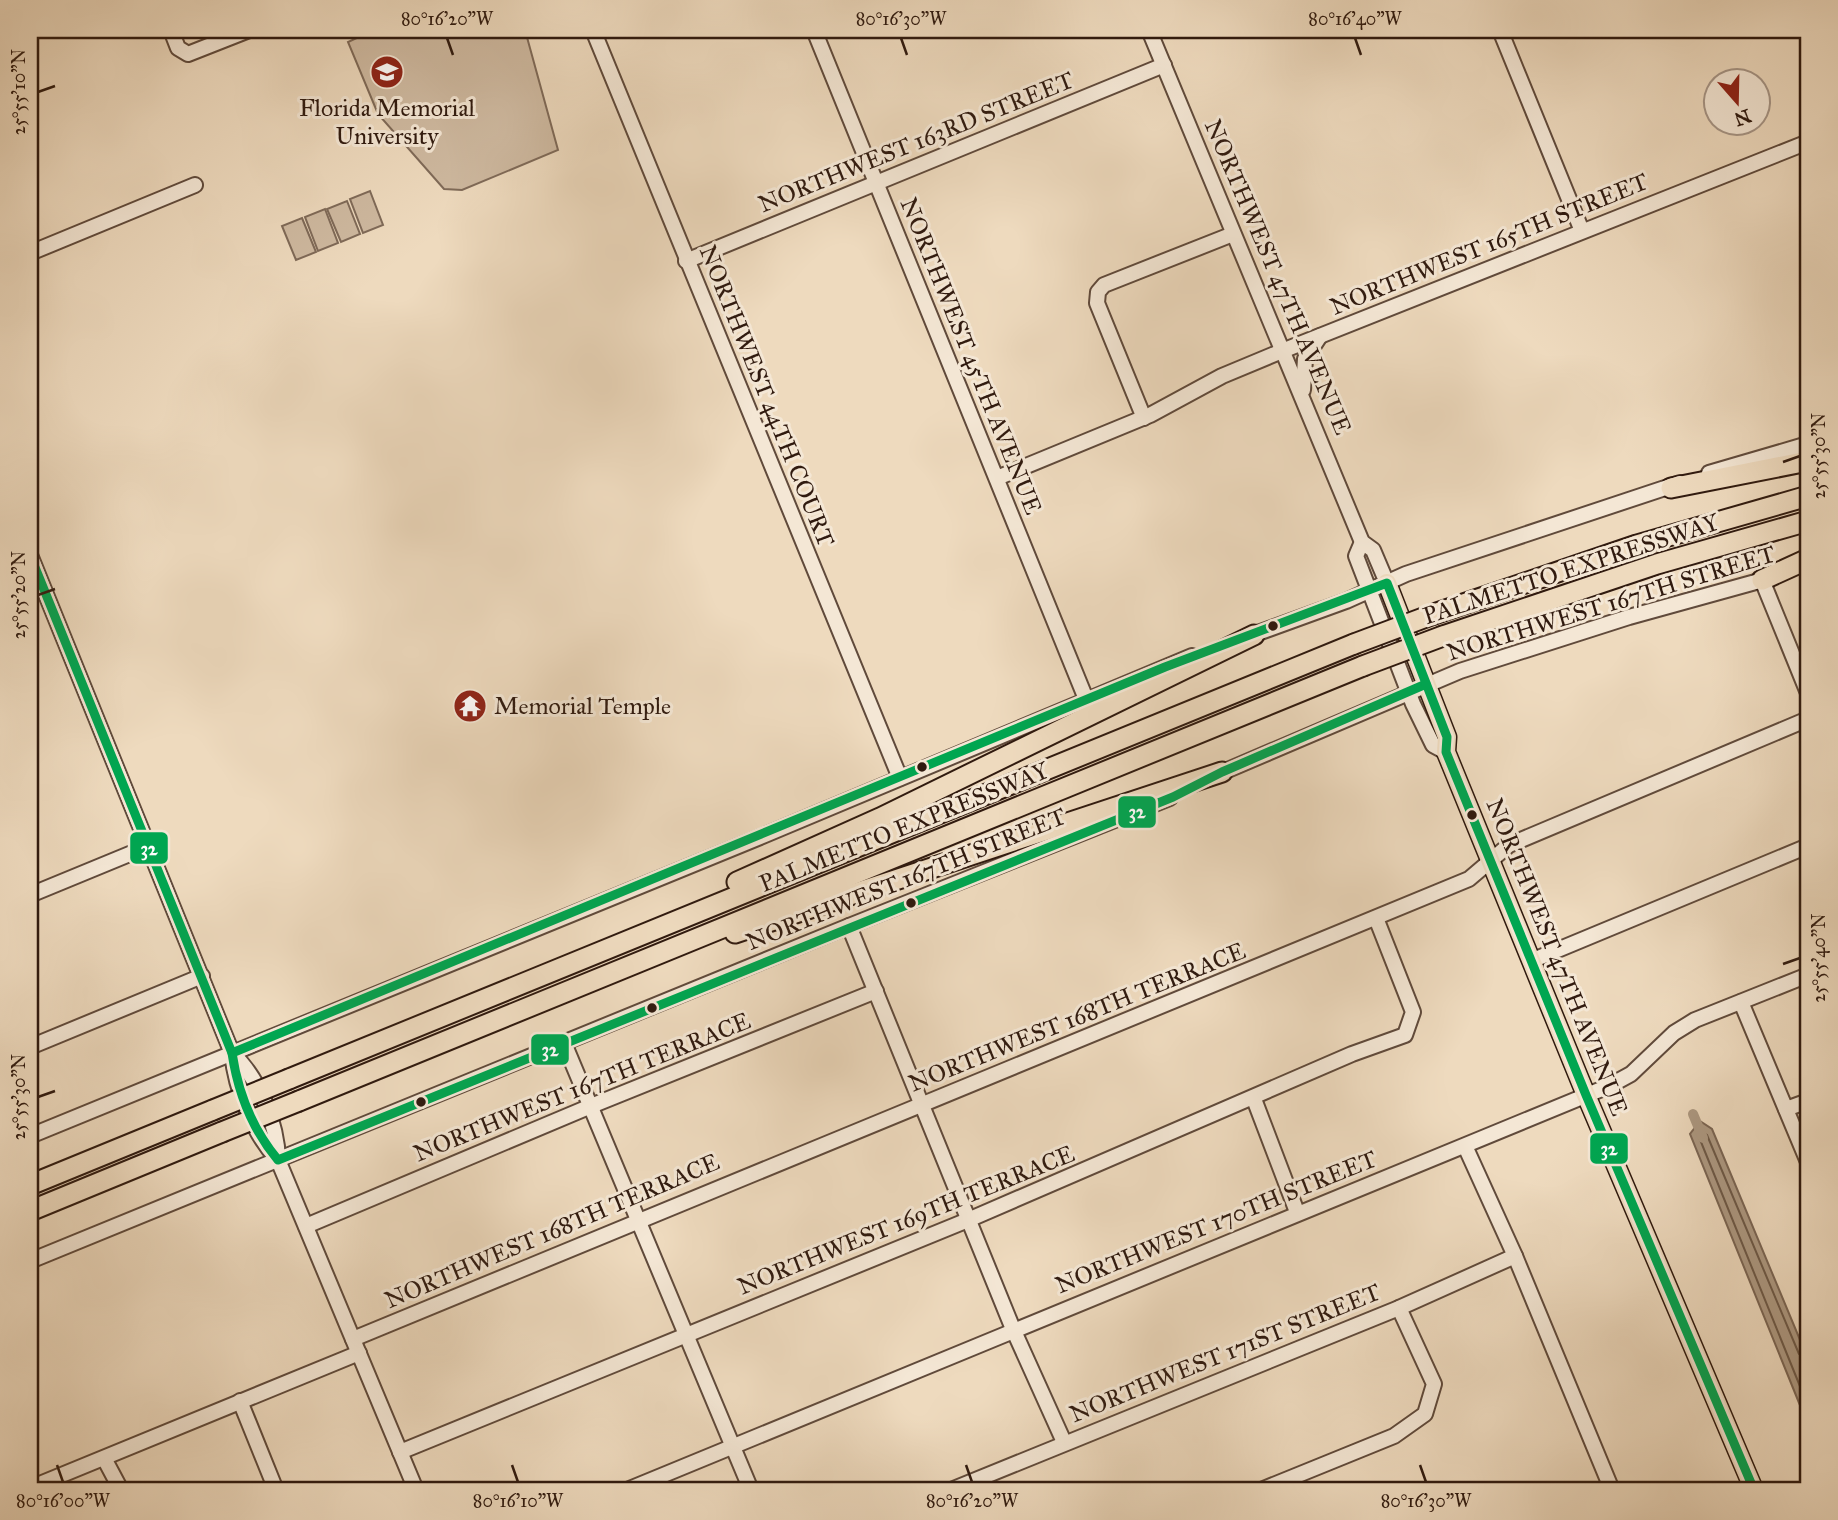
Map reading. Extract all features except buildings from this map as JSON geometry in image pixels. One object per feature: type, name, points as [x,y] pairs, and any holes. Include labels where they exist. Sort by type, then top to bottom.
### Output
[{"type":"highway","points":[[1671,488],[1808,461]]},
{"type":"highway","name":"PALMETTO EXPRESSWAY","points":[[30,1185],[1354,644],[1637,545],[1808,496]]},
{"type":"highway","name":"PALMETTO EXPRESSWAY","points":[[30,1211],[1363,666],[1443,636],[1657,564],[1808,521]]},
{"type":"highway","points":[[1762,580],[1808,559]]},
{"type":"highway","points":[[644,933],[706,895],[880,818],[1254,635]]},
{"type":"highway","points":[[673,947],[753,929],[1222,772]]},
{"type":"main road","name":"NORTHWEST 47TH AVENUE","points":[[1387,583],[1447,737],[1446,752],[1586,1095],[1754,1490]]},
{"type":"street","points":[[171,30],[178,48],[188,54],[249,30]]},
{"type":"street","name":"NORTHWEST 44TH COURT","points":[[593,30],[900,778]]},
{"type":"street","name":"NORTHWEST 45TH AVENUE","points":[[814,30],[1086,699]]},
{"type":"street","name":"NORTHWEST 47TH AVENUE","points":[[1149,30],[1362,542],[1373,550],[1387,583]]},
{"type":"street","points":[[1500,30],[1582,231]]},
{"type":"street","name":"NORTHWEST 163RD STREET","points":[[686,261],[1164,65]]},
{"type":"street","name":"NORTHWEST 165TH STREET","points":[[997,478],[1144,418],[1223,376],[1282,351],[1808,142]]},
{"type":"street","points":[[30,253],[195,185]]},
{"type":"street","points":[[1144,418],[1097,303],[1098,292],[1104,285],[1233,234]]},
{"type":"street","points":[[1303,402],[1305,359],[1320,336]]},
{"type":"street","points":[[30,1136],[1199,653],[1254,635],[1387,583],[1741,462],[1808,444]]},
{"type":"street","name":"NORTHWEST 47TH AVENUE","points":[[1362,542],[1356,556],[1409,693],[1433,745],[1446,752]]},
{"type":"street","points":[[30,555],[232,1053],[248,1067],[277,1137],[278,1160],[416,1490]]},
{"type":"street","name":"NORTHWEST 167TH STREET","points":[[30,1261],[849,926],[1115,821],[1426,684],[1629,617],[1808,568]]},
{"type":"street","points":[[1762,580],[1808,693]]},
{"type":"street","name":"NORTHWEST 168TH TERRACE","points":[[30,1488],[105,1460],[240,1401],[638,1219],[922,1105],[1469,878],[1509,845],[1808,719]]},
{"type":"street","points":[[31,892],[149,846]]},
{"type":"street","points":[[1531,961],[1808,846]]},
{"type":"street","name":"NORTHWEST 169TH TERRACE","points":[[400,1452],[968,1220],[1352,1055],[1405,1035],[1413,1012],[1376,918]]},
{"type":"street","points":[[849,926],[1013,1329],[1064,1442]]},
{"type":"street","name":"NORTHWEST 170TH STREET","points":[[627,1490],[1586,1095],[1632,1074],[1674,1033],[1695,1020],[1808,975]]},
{"type":"street","points":[[30,1047],[202,976]]},
{"type":"street","name":"NORTHWEST 167TH TERRACE","points":[[306,1226],[591,1106],[876,992]]},
{"type":"street","points":[[1741,1002],[1808,1163]]},
{"type":"street","points":[[564,1042],[751,1490]]},
{"type":"street","points":[[1254,1099],[1297,1212]]},
{"type":"street","points":[[1786,1109],[1808,1101]]},
{"type":"street","points":[[1465,1146],[1515,1256],[1612,1490]]},
{"type":"street","name":"NORTHWEST 171ST STREET","points":[[951,1490],[1399,1308],[1515,1256]]},
{"type":"street","points":[[1261,1490],[1394,1436],[1425,1414],[1434,1384],[1399,1308]]},
{"type":"street","points":[[240,1401],[276,1490]]},
{"type":"street","points":[[105,1460],[121,1490]]},
{"type":"shaded area","points":[[374,30],[525,30],[558,150],[462,190],[444,189],[378,114],[348,42]]},
{"type":"shaded area","points":[[370,191],[383,225],[363,233],[350,199]]},
{"type":"shaded area","points":[[347,201],[360,234],[341,242],[327,209]]},
{"type":"shaded area","points":[[325,209],[338,243],[318,251],[305,217]]},
{"type":"shaded area","points":[[302,218],[316,252],[296,260],[282,226]]},
{"type":"water","points":[[1700,1121],[1712,1129],[1808,1359],[1808,1425],[1690,1134]]},
{"type":"waterway","points":[[1693,1114],[1703,1138]]},
{"type":"transit line","name":"32","points":[[30,555],[232,1053],[247,1110],[278,1160],[1173,797],[1222,772],[1426,684]]},
{"type":"transit line","name":"32","points":[[232,1053],[1165,667],[1387,583],[1447,737],[1446,752],[1586,1095],[1754,1490]]},
{"type":"place","name":"Florida Memorial University","points":[[387,72]]},
{"type":"place","name":"Memorial Temple","points":[[470,706]]}]
